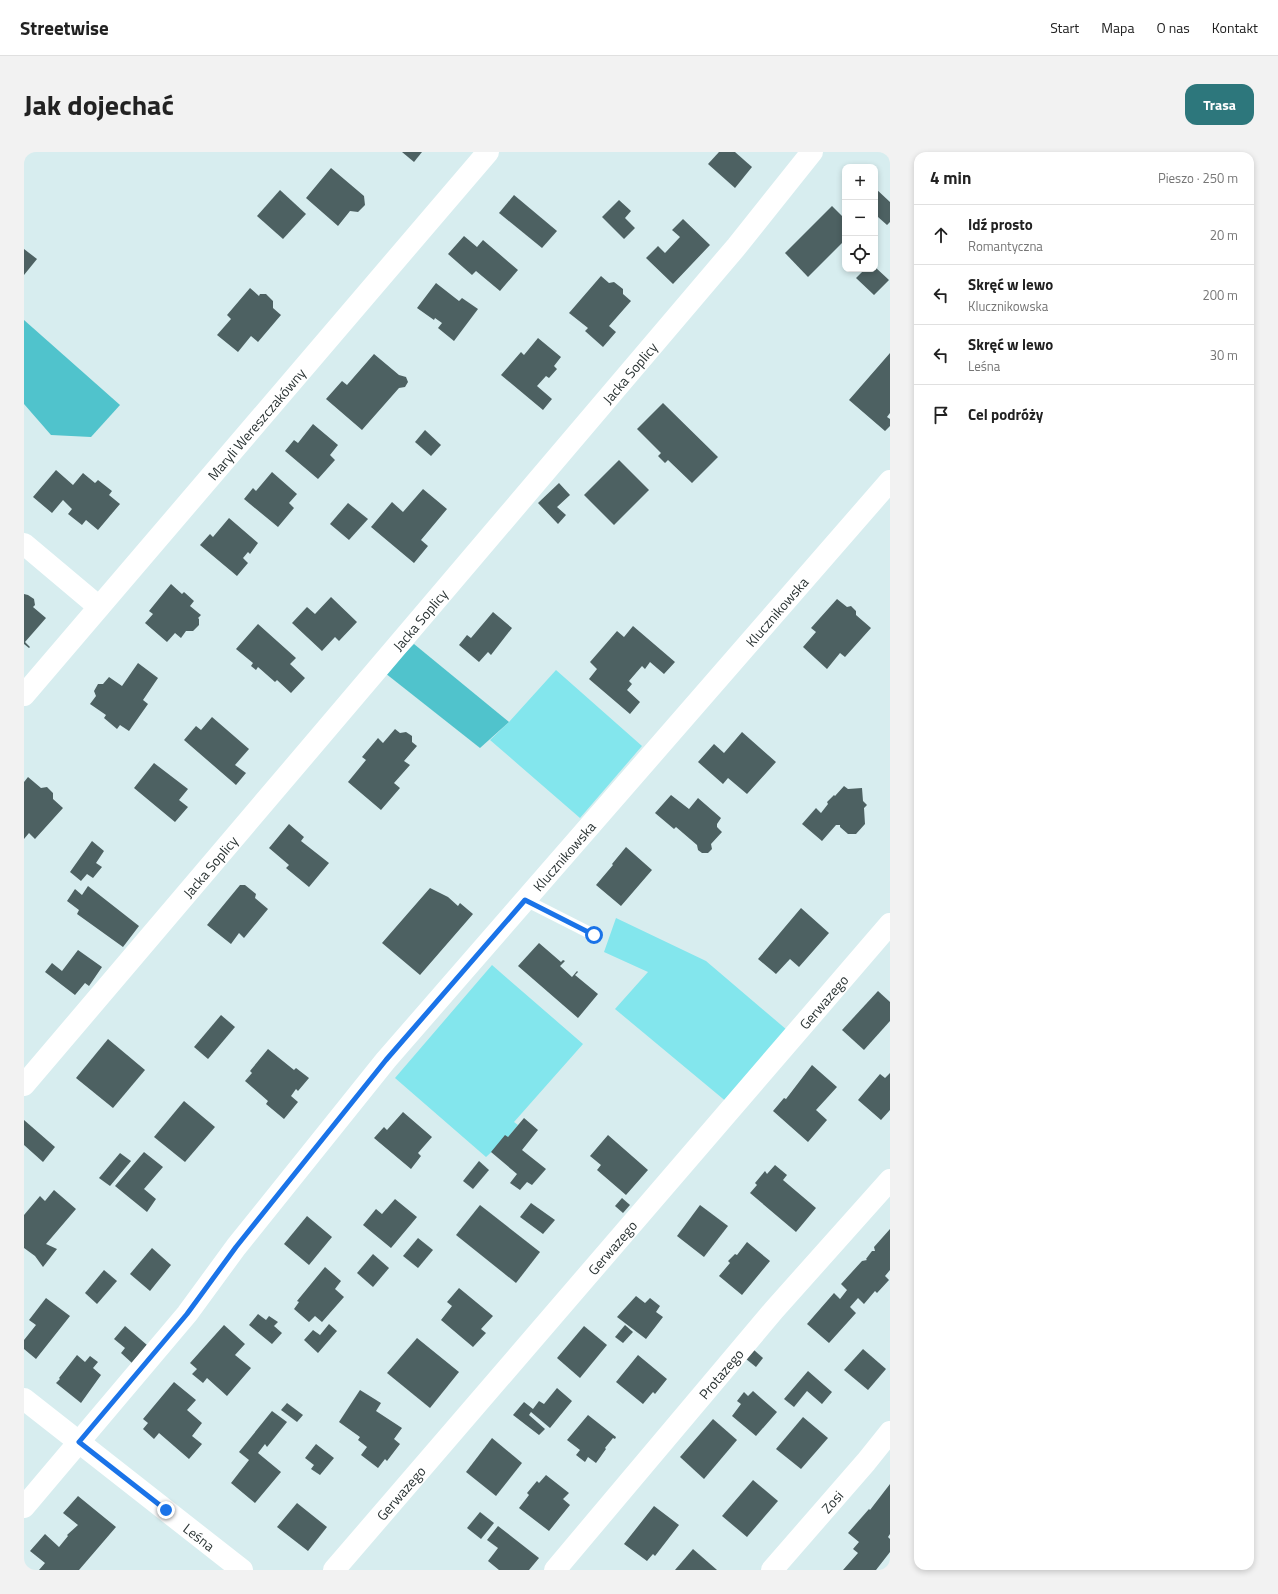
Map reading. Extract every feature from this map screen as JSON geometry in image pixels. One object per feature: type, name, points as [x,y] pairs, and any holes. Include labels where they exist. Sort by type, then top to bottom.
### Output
[{"type":"street","name":"Maryli Wereszczakówny","points":[[24,695],[488,152]]},
{"type":"street","name":"Jacka Soplicy","points":[[24,1085],[737,246],[812,152]]},
{"type":"street","name":"Klucznikowska","points":[[24,1507],[187,1314],[236,1247],[386,1060],[890,481]]},
{"type":"street","points":[[24,544],[99,607]]},
{"type":"street","name":"Gerwazego","points":[[334,1570],[890,924]]},
{"type":"street","name":"Protazego","points":[[555,1570],[774,1310],[890,1180]]},
{"type":"street","name":"Leśna","points":[[24,1399],[242,1570]]},
{"type":"street","name":"Zosi","points":[[772,1570],[866,1462],[890,1432]]},
{"type":"lane","points":[[525,900],[594,935]]},
{"type":"shaded area","points":[[24,320],[120,405],[91,437],[51,435],[24,404]]},
{"type":"shaded area","points":[[414,644],[509,722],[480,748],[385,673]]},
{"type":"shaded area","points":[[556,670],[642,746],[580,818],[490,740],[509,722]]},
{"type":"shaded area","points":[[616,918],[706,961],[787,1030],[728,1103],[615,1009],[648,972],[604,952]]},
{"type":"shaded area","points":[[492,965],[583,1044],[514,1122],[518,1125],[508,1137],[486,1157],[395,1078]]},
{"type":"building","points":[[402,152],[422,152],[414,162]]},
{"type":"building","points":[[719,152],[735,152],[752,167],[735,188],[708,164]]},
{"type":"building","points":[[331,168],[364,196],[365,205],[358,212],[350,211],[338,226],[306,198]]},
{"type":"building","points":[[280,190],[306,214],[283,239],[257,216]]},
{"type":"building","points":[[878,191],[890,202],[890,222],[887,225],[878,217]]},
{"type":"building","points":[[514,195],[557,231],[542,248],[499,213]]},
{"type":"building","points":[[619,200],[631,211],[625,218],[635,228],[624,239],[602,217]]},
{"type":"building","points":[[832,206],[842,216],[842,243],[808,277],[785,253]]},
{"type":"building","points":[[683,219],[710,245],[673,284],[646,258],[658,246],[665,253],[680,237],[672,230]]},
{"type":"building","points":[[464,236],[477,247],[483,240],[518,270],[500,291],[476,271],[472,275],[448,254]]},
{"type":"building","points":[[24,249],[37,259],[24,275]]},
{"type":"building","points":[[878,270],[889,280],[874,295],[856,278],[862,272],[878,272]]},
{"type":"building","points":[[601,276],[609,283],[614,282],[623,289],[623,294],[631,301],[609,326],[616,332],[603,347],[585,331],[588,328],[569,313]]},
{"type":"building","points":[[436,283],[459,301],[462,298],[478,309],[454,341],[438,328],[442,323],[435,318],[434,320],[417,308]]},
{"type":"building","points":[[250,288],[259,296],[260,294],[266,294],[273,301],[273,308],[281,315],[258,342],[251,336],[238,352],[217,335],[231,319],[227,315]]},
{"type":"building","points":[[538,338],[561,357],[554,366],[557,369],[549,378],[546,376],[537,386],[552,399],[543,410],[501,375],[521,352],[524,355]]},
{"type":"building","points":[[890,353],[890,413],[887,417],[890,419],[890,426],[885,431],[849,400]]},
{"type":"building","points":[[374,354],[399,375],[406,377],[408,382],[405,387],[399,388],[362,430],[326,399],[342,381],[347,385]]},
{"type":"building","points":[[663,403],[718,457],[692,483],[668,460],[665,463],[658,456],[661,453],[637,429]]},
{"type":"building","points":[[313,424],[338,445],[330,455],[335,460],[318,479],[285,451],[294,440],[298,443]]},
{"type":"building","points":[[425,430],[441,445],[431,456],[415,442]]},
{"type":"building","points":[[619,460],[649,490],[614,525],[584,495]]},
{"type":"building","points":[[56,470],[73,485],[83,473],[95,483],[98,480],[112,491],[109,495],[120,504],[98,530],[86,520],[82,525],[68,514],[72,509],[63,500],[52,513],[33,497]]},
{"type":"building","points":[[272,472],[297,494],[289,503],[294,508],[278,527],[244,499],[253,488],[256,491]]},
{"type":"building","points":[[559,483],[570,495],[557,507],[566,515],[558,524],[538,503]]},
{"type":"building","points":[[423,489],[447,509],[421,540],[428,546],[414,563],[371,527],[392,502],[403,512]]},
{"type":"building","points":[[348,503],[368,519],[349,540],[330,524]]},
{"type":"building","points":[[229,518],[258,543],[250,554],[248,552],[243,558],[248,563],[237,576],[200,545],[210,534],[213,537]]},
{"type":"building","points":[[171,584],[182,594],[184,592],[194,601],[190,606],[201,615],[198,618],[199,625],[193,631],[186,631],[181,638],[175,633],[167,642],[145,623],[153,614],[149,611]]},
{"type":"building","points":[[24,594],[34,599],[35,605],[33,607],[46,618],[25,642],[30,647],[29,648],[24,644]]},
{"type":"building","points":[[331,597],[357,622],[339,641],[335,637],[322,651],[292,623],[307,607],[315,614]]},
{"type":"building","points":[[837,599],[847,607],[851,606],[856,611],[856,615],[871,628],[845,657],[840,653],[827,669],[803,647],[816,632],[811,628]]},
{"type":"building","points":[[493,612],[512,628],[491,655],[488,652],[479,662],[459,645],[467,635],[471,638]]},
{"type":"building","points":[[258,624],[296,658],[290,664],[305,678],[291,693],[277,680],[275,682],[258,667],[256,670],[251,666],[253,663],[236,649]]},
{"type":"building","points":[[633,626],[675,662],[664,674],[650,662],[645,669],[642,666],[629,681],[632,684],[627,690],[640,702],[630,714],[589,679],[597,669],[590,662],[617,631],[624,637]]},
{"type":"building","points":[[138,663],[158,678],[143,700],[148,704],[129,731],[120,725],[117,729],[104,718],[106,715],[90,704],[96,696],[94,691],[98,684],[103,684],[109,677],[122,686]]},
{"type":"building","points":[[212,717],[249,749],[235,765],[246,773],[236,785],[184,740],[196,726],[201,730]]},
{"type":"building","points":[[395,729],[400,733],[406,732],[412,736],[412,742],[417,746],[404,761],[410,765],[394,783],[400,788],[381,810],[348,782],[366,760],[362,757],[378,738],[383,743]]},
{"type":"building","points":[[742,732],[776,762],[747,794],[728,778],[723,784],[698,762],[714,744],[724,753]]},
{"type":"building","points":[[154,763],[188,789],[179,800],[188,807],[175,822],[134,788]]},
{"type":"building","points":[[28,777],[41,788],[47,787],[53,793],[53,799],[63,808],[35,839],[29,833],[24,839],[24,782]]},
{"type":"building","points":[[844,786],[848,789],[862,788],[863,801],[867,805],[864,808],[865,824],[856,834],[848,834],[840,827],[840,825],[836,825],[822,841],[802,824],[816,808],[821,813],[828,804],[827,802]]},
{"type":"building","points":[[671,795],[689,809],[698,798],[721,818],[717,824],[717,827],[722,832],[711,844],[712,849],[708,853],[702,853],[698,850],[697,845],[676,827],[674,829],[655,813]]},
{"type":"building","points":[[289,824],[304,837],[301,841],[329,863],[309,887],[286,868],[289,865],[269,848]]},
{"type":"building","points":[[92,841],[104,851],[96,863],[102,867],[93,878],[87,874],[81,881],[70,872]]},
{"type":"building","points":[[626,847],[652,870],[621,906],[596,885]]},
{"type":"building","points":[[240,885],[245,885],[256,894],[255,898],[268,909],[244,938],[239,933],[231,944],[207,925]]},
{"type":"building","points":[[88,886],[139,926],[123,947],[77,914],[79,910],[67,901],[75,889],[82,895]]},
{"type":"building","points":[[430,888],[448,897],[458,906],[460,903],[473,914],[420,975],[382,943]]},
{"type":"building","points":[[801,908],[829,933],[799,967],[790,959],[776,974],[758,959]]},
{"type":"building","points":[[539,943],[561,962],[563,960],[565,961],[560,966],[572,977],[577,971],[578,972],[575,975],[598,994],[578,1018],[518,966]]},
{"type":"building","points":[[78,950],[102,967],[89,986],[85,983],[75,995],[45,972],[52,963],[62,971]]},
{"type":"building","points":[[878,991],[890,1002],[890,1021],[864,1050],[842,1030]]},
{"type":"building","points":[[221,1015],[235,1027],[208,1059],[194,1047]]},
{"type":"building","points":[[108,1039],[145,1070],[113,1108],[76,1078]]},
{"type":"building","points":[[268,1049],[294,1070],[296,1068],[309,1078],[298,1091],[296,1089],[291,1096],[298,1102],[284,1119],[266,1104],[268,1101],[245,1081],[252,1073],[250,1071]]},
{"type":"building","points":[[812,1065],[837,1087],[816,1110],[827,1120],[808,1142],[773,1111],[784,1098],[786,1099]]},
{"type":"building","points":[[890,1073],[890,1110],[881,1120],[858,1100],[880,1074],[885,1078]]},
{"type":"building","points":[[184,1101],[215,1127],[185,1162],[154,1137]]},
{"type":"building","points":[[403,1112],[432,1137],[418,1153],[421,1156],[411,1169],[374,1138],[384,1127],[387,1130]]},
{"type":"building","points":[[524,1118],[538,1130],[522,1150],[546,1169],[532,1185],[527,1182],[520,1190],[510,1183],[517,1174],[491,1152],[505,1135],[508,1137]]},
{"type":"building","points":[[24,1120],[55,1147],[43,1162],[24,1145]]},
{"type":"building","points":[[608,1135],[648,1170],[626,1195],[597,1170],[601,1165],[590,1156]]},
{"type":"building","points":[[144,1152],[163,1167],[144,1189],[156,1199],[147,1212],[115,1186]]},
{"type":"building","points":[[120,1153],[131,1161],[110,1186],[99,1178]]},
{"type":"building","points":[[479,1161],[489,1170],[473,1189],[463,1181]]},
{"type":"building","points":[[775,1165],[787,1175],[783,1180],[816,1208],[796,1232],[750,1193],[757,1185],[755,1183],[765,1171],[767,1174]]},
{"type":"building","points":[[54,1190],[76,1209],[46,1244],[57,1249],[43,1267],[35,1256],[24,1248],[24,1215],[40,1196],[45,1201]]},
{"type":"building","points":[[622,1198],[630,1205],[623,1213],[615,1206]]},
{"type":"building","points":[[395,1199],[417,1217],[391,1248],[363,1225],[376,1209],[382,1214]]},
{"type":"building","points":[[531,1203],[555,1220],[543,1234],[520,1217]]},
{"type":"building","points":[[480,1205],[540,1252],[516,1283],[456,1235]]},
{"type":"building","points":[[700,1205],[728,1226],[704,1257],[677,1236]]},
{"type":"building","points":[[307,1216],[332,1237],[309,1265],[284,1244]]},
{"type":"building","points":[[890,1229],[890,1270],[885,1276],[889,1280],[877,1293],[875,1291],[864,1304],[858,1298],[850,1307],[856,1313],[829,1343],[807,1324],[834,1293],[840,1299],[847,1290],[841,1284],[862,1261],[867,1260],[866,1259],[872,1251],[875,1251],[874,1247]]},
{"type":"building","points":[[418,1238],[433,1250],[418,1268],[403,1256]]},
{"type":"building","points":[[747,1242],[770,1261],[742,1295],[719,1276],[730,1263],[728,1261],[735,1254],[737,1255]]},
{"type":"building","points":[[152,1248],[171,1265],[150,1291],[130,1274]]},
{"type":"building","points":[[373,1254],[389,1268],[373,1287],[357,1273]]},
{"type":"building","points":[[325,1267],[341,1281],[335,1289],[344,1297],[322,1322],[315,1316],[309,1322],[294,1309],[299,1302],[297,1301]]},
{"type":"building","points":[[104,1270],[117,1281],[97,1304],[85,1293]]},
{"type":"building","points":[[459,1288],[493,1316],[481,1329],[486,1333],[473,1347],[441,1320],[452,1306],[447,1302]]},
{"type":"building","points":[[636,1296],[645,1303],[650,1298],[660,1306],[656,1312],[663,1317],[646,1339],[617,1317]]},
{"type":"building","points":[[46,1298],[70,1316],[36,1359],[24,1349],[24,1340],[36,1325],[29,1320]]},
{"type":"building","points":[[258,1314],[266,1320],[269,1316],[278,1322],[274,1326],[282,1333],[272,1344],[249,1325]]},
{"type":"building","points":[[329,1324],[337,1331],[318,1353],[304,1340],[313,1330],[320,1335]]},
{"type":"building","points":[[224,1325],[245,1344],[235,1355],[251,1368],[227,1396],[207,1378],[203,1383],[192,1374],[197,1369],[190,1363]]},
{"type":"building","points":[[625,1325],[633,1332],[623,1343],[615,1337]]},
{"type":"building","points":[[125,1326],[147,1345],[132,1363],[121,1353],[125,1348],[114,1339]]},
{"type":"building","points":[[584,1326],[607,1345],[580,1378],[557,1358]]},
{"type":"building","points":[[417,1338],[459,1372],[430,1408],[387,1373]]},
{"type":"building","points":[[863,1349],[886,1369],[868,1390],[844,1370]]},
{"type":"building","points":[[754,1350],[763,1358],[756,1367],[746,1359]]},
{"type":"building","points":[[77,1355],[85,1362],[90,1356],[98,1362],[93,1368],[101,1375],[81,1403],[56,1383]]},
{"type":"building","points":[[638,1355],[667,1379],[655,1394],[653,1392],[643,1404],[616,1382]]},
{"type":"building","points":[[808,1371],[832,1392],[822,1404],[807,1391],[794,1407],[784,1399]]},
{"type":"building","points":[[174,1382],[196,1400],[187,1410],[202,1423],[192,1436],[202,1444],[189,1459],[159,1433],[154,1439],[143,1429],[148,1423],[143,1419]]},
{"type":"building","points":[[557,1388],[572,1401],[550,1428],[531,1412],[529,1415],[545,1429],[539,1435],[513,1415],[524,1402],[533,1409],[539,1401],[544,1404]]},
{"type":"building","points":[[360,1390],[381,1403],[376,1411],[402,1428],[394,1439],[400,1444],[387,1461],[385,1459],[378,1468],[361,1455],[367,1447],[358,1440],[360,1437],[339,1422]]},
{"type":"building","points":[[753,1391],[777,1412],[756,1436],[732,1416],[741,1404],[737,1401],[744,1392],[748,1396]]},
{"type":"building","points":[[287,1403],[303,1415],[297,1422],[281,1410]]},
{"type":"building","points":[[272,1411],[287,1422],[267,1447],[265,1444],[258,1453],[281,1472],[255,1503],[231,1483],[249,1460],[239,1452]]},
{"type":"building","points":[[588,1415],[616,1437],[615,1439],[613,1438],[605,1448],[606,1449],[596,1463],[588,1457],[585,1462],[576,1455],[580,1450],[567,1440]]},
{"type":"building","points":[[803,1417],[828,1438],[801,1469],[776,1449]]},
{"type":"building","points":[[713,1419],[737,1440],[704,1479],[680,1457]]},
{"type":"building","points":[[492,1438],[522,1463],[496,1496],[466,1472]]},
{"type":"building","points":[[316,1444],[334,1458],[320,1475],[311,1469],[314,1465],[305,1458]]},
{"type":"building","points":[[546,1475],[569,1493],[563,1499],[570,1505],[549,1531],[519,1508],[529,1495],[527,1493],[537,1481],[539,1483]]},
{"type":"building","points":[[753,1480],[778,1501],[747,1537],[722,1516]]},
{"type":"building","points":[[890,1484],[890,1534],[888,1537],[890,1539],[890,1552],[876,1570],[843,1570],[858,1553],[853,1549],[859,1542],[848,1533],[869,1509],[870,1510]]},
{"type":"building","points":[[78,1496],[116,1527],[79,1570],[39,1570],[45,1563],[30,1551],[45,1534],[59,1547],[68,1536],[67,1535],[78,1525],[63,1513]]},
{"type":"building","points":[[297,1503],[327,1527],[308,1551],[277,1527]]},
{"type":"building","points":[[654,1506],[679,1525],[655,1556],[653,1554],[647,1561],[624,1544]]},
{"type":"building","points":[[480,1512],[494,1523],[481,1539],[467,1528]]},
{"type":"building","points":[[498,1526],[539,1558],[529,1570],[499,1570],[488,1561],[498,1548],[487,1540]]},
{"type":"building","points":[[693,1549],[717,1570],[675,1570]]},
{"type":"route","points":[[166,1510],[79,1442],[187,1314],[236,1247],[386,1060],[525,900],[594,935]]}]
